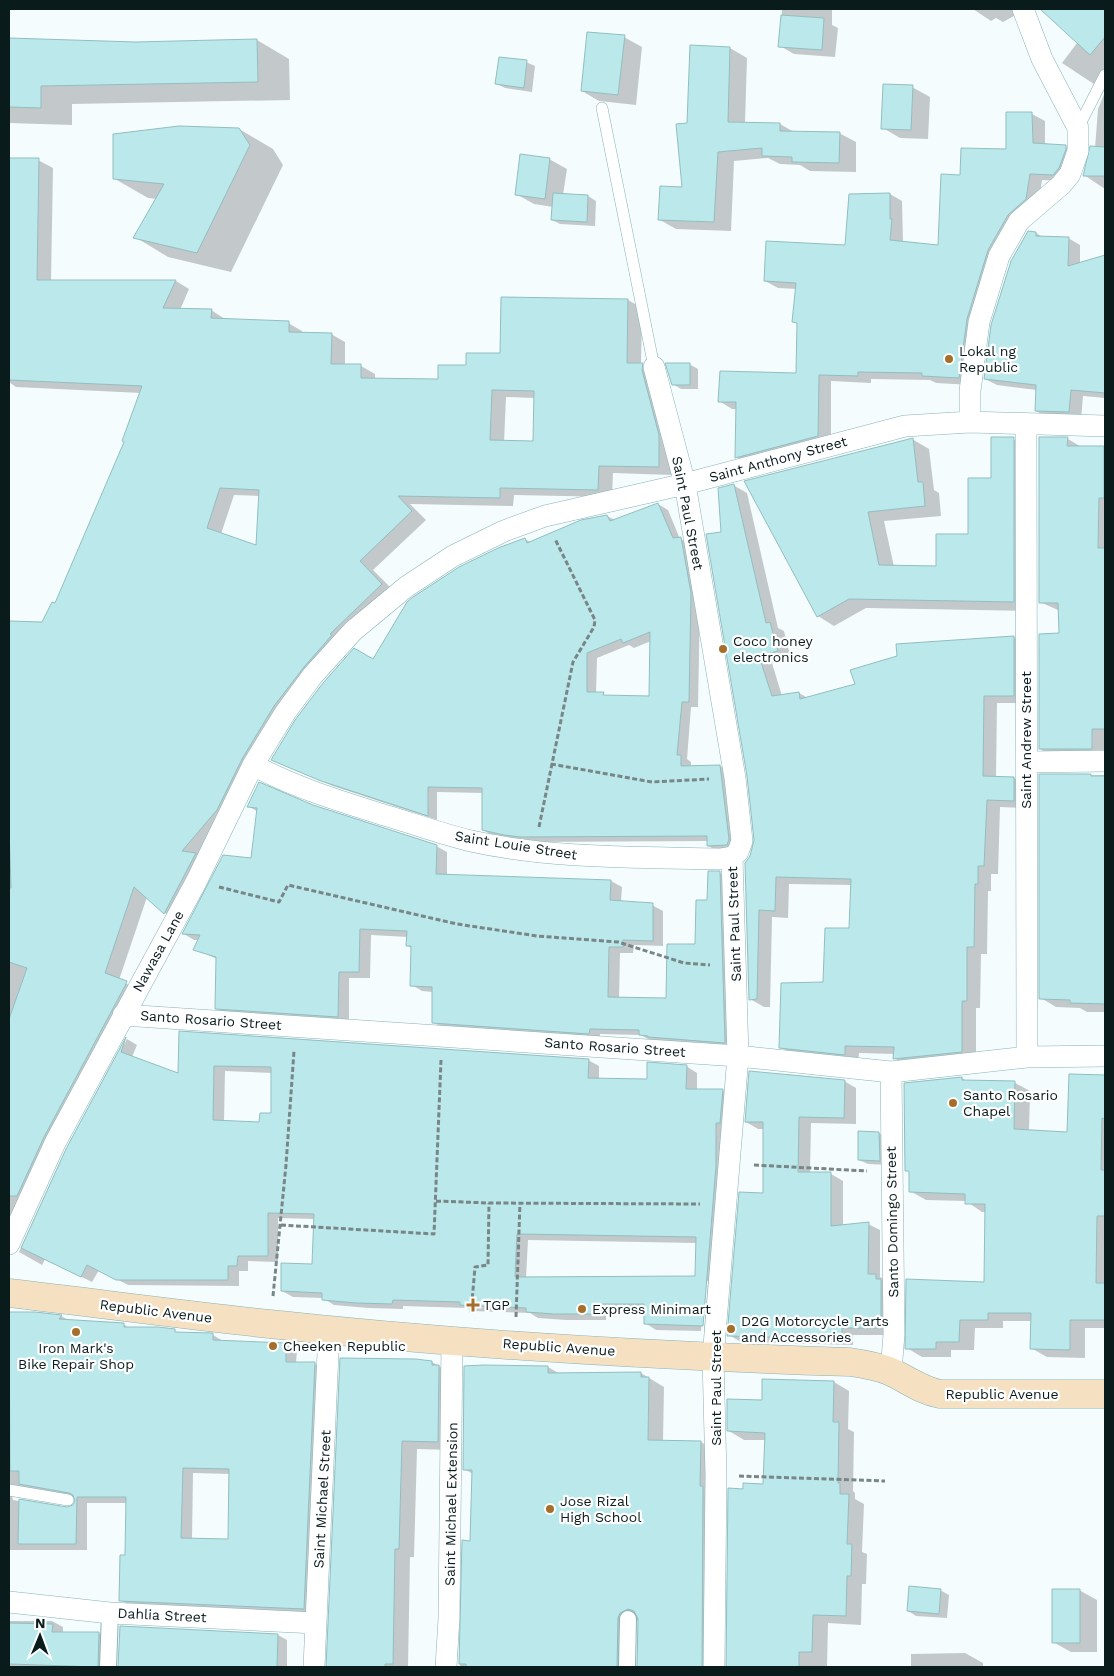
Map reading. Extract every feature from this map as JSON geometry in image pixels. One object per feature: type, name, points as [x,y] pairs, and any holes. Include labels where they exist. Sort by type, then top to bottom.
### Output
[{"type":"main road","name":"Republic Avenue","points":[[9,1293],[270,1324],[460,1341],[713,1358],[870,1364],[891,1372],[916,1387],[940,1394],[1105,1394]]},
{"type":"street","points":[[970,422],[970,391],[979,322],[999,256],[1019,221],[1061,185],[1070,174],[1078,151],[1078,128],[1042,59],[1023,9]]},
{"type":"street","name":"Saint Paul Street","points":[[654,367],[685,484],[735,778],[742,841],[738,852],[732,857],[738,1056],[713,1358],[716,1475],[714,1667]]},
{"type":"street","name":"Saint Anthony Street","points":[[285,713],[313,675],[353,631],[406,587],[453,556],[504,531],[545,516],[685,484],[904,426],[970,422],[1105,426]]},
{"type":"street","name":"Saint Andrew Street","points":[[1026,424],[1027,1057]]},
{"type":"street","name":"Nawasa Lane","points":[[9,1244],[55,1143],[196,882],[253,764],[285,713]]},
{"type":"street","points":[[1026,762],[1105,761]]},
{"type":"street","name":"Saint Louie Street","points":[[253,764],[273,775],[335,800],[471,840],[534,851],[592,856],[732,857]]},
{"type":"street","name":"Santo Rosario Street","points":[[124,1015],[738,1056],[891,1072],[1027,1057],[1105,1056]]},
{"type":"street","name":"Santo Domingo Street","points":[[891,1072],[894,1334],[891,1372]]},
{"type":"street","name":"Saint Michael Street","points":[[314,1667],[329,1330]]},
{"type":"street","name":"Saint Michael Extension","points":[[446,1667],[450,1618],[460,1341]]},
{"type":"street","name":"Dahlia Street","points":[[9,1602],[110,1612],[316,1623]]},
{"type":"street","points":[[108,1667],[110,1612]]},
{"type":"street","points":[[627,1667],[628,1619]]},
{"type":"lane","points":[[1078,128],[1105,75]]},
{"type":"lane","name":"Saint Paul Street","points":[[602,108],[654,367]]},
{"type":"lane","points":[[9,1490],[68,1500]]},
{"type":"path","points":[[534,851],[574,662],[594,627],[595,620],[581,589],[567,568],[545,516]]},
{"type":"path","points":[[551,764],[652,782],[735,778]]},
{"type":"path","points":[[196,882],[279,902],[288,885],[458,924],[537,936],[618,942],[684,963],[736,967]]},
{"type":"path","points":[[270,1324],[281,1225],[296,1026]]},
{"type":"path","points":[[281,1225],[434,1234],[442,1035]]},
{"type":"path","points":[[728,1164],[891,1172]]},
{"type":"path","points":[[436,1201],[489,1204],[725,1204]]},
{"type":"path","points":[[514,1344],[520,1203]]},
{"type":"path","points":[[460,1341],[475,1267],[488,1265],[489,1204]]},
{"type":"path","points":[[716,1475],[885,1481]]},
{"type":"building","points":[[1040,9],[1105,9],[1105,37],[1090,55]]},
{"type":"building","points":[[781,15],[824,18],[822,50],[778,47]]},
{"type":"building","points":[[587,32],[625,35],[618,95],[581,91]]},
{"type":"building","points":[[9,38],[135,42],[257,39],[258,82],[41,86],[41,108],[9,107]]},
{"type":"building","points":[[690,45],[730,47],[728,122],[780,123],[780,131],[840,132],[839,163],[792,162],[792,157],[762,156],[762,148],[718,152],[714,222],[658,220],[660,186],[682,187],[676,124],[687,123]]},
{"type":"building","points":[[499,57],[527,60],[524,88],[495,84]]},
{"type":"building","points":[[883,84],[913,85],[911,130],[881,129]]},
{"type":"building","points":[[1006,112],[1032,112],[1033,143],[1066,145],[1066,149],[1059,168],[1053,175],[1030,174],[1026,199],[1008,215],[988,250],[967,319],[959,378],[922,376],[922,373],[858,372],[858,376],[819,375],[818,436],[735,458],[736,402],[718,402],[720,371],[796,373],[797,323],[792,322],[796,283],[764,281],[766,241],[845,245],[849,194],[890,193],[890,219],[892,219],[890,240],[938,245],[941,174],[960,175],[961,148],[1006,149]]},
{"type":"building","points":[[179,126],[239,128],[250,145],[197,253],[133,238],[164,184],[113,179],[113,134]]},
{"type":"building","points":[[1090,146],[1105,147],[1105,176],[1083,176]]},
{"type":"building","points":[[520,154],[550,158],[545,199],[515,195]]},
{"type":"building","points":[[9,158],[39,158],[37,280],[176,280],[163,308],[212,309],[211,318],[289,321],[289,332],[332,333],[331,364],[361,364],[361,378],[438,379],[438,365],[466,365],[466,353],[500,353],[501,297],[628,299],[627,363],[643,363],[642,370],[659,435],[659,467],[599,466],[598,490],[500,488],[500,498],[398,496],[412,511],[360,561],[382,584],[330,634],[332,635],[274,706],[242,759],[217,810],[182,851],[196,853],[164,914],[134,887],[105,973],[127,981],[44,1137],[17,1196],[9,1196],[9,1019],[27,968],[9,962],[9,888],[11,888],[9,828],[9,621],[42,622],[52,602],[55,603],[124,442],[122,441],[142,386],[9,380]],"holes":[[[492,390],[534,391],[533,441],[490,440]],[[220,488],[259,490],[256,545],[207,528]]]},
{"type":"building","points":[[553,193],[588,195],[587,222],[551,220]]},
{"type":"building","points":[[1028,231],[1036,232],[1036,236],[1069,237],[1068,266],[1105,255],[1105,393],[1071,390],[1069,412],[1035,411],[1036,385],[984,379],[991,325],[1011,261]]},
{"type":"building","points":[[665,363],[690,363],[690,385],[672,385]]},
{"type":"building","points":[[991,437],[1014,437],[1014,602],[849,599],[817,617],[744,481],[913,438],[918,482],[923,482],[925,506],[868,512],[879,565],[936,566],[936,534],[968,534],[968,478],[991,478]]},
{"type":"building","points":[[1039,437],[1068,437],[1067,446],[1104,446],[1104,498],[1099,498],[1098,548],[1105,548],[1105,729],[1092,729],[1092,749],[1039,749],[1039,634],[1059,633],[1058,603],[1039,603]]},
{"type":"building","points":[[734,484],[766,623],[770,622],[778,651],[759,656],[772,696],[799,692],[800,699],[855,684],[850,670],[897,656],[896,644],[1014,636],[1014,696],[984,696],[983,776],[1014,777],[1014,801],[987,800],[984,866],[978,866],[978,884],[975,884],[974,947],[967,947],[967,1001],[962,1001],[962,1052],[893,1059],[894,1047],[845,1046],[845,1055],[779,1048],[781,983],[823,982],[825,928],[849,928],[851,879],[776,877],[775,911],[759,910],[757,999],[749,1000],[745,863],[750,856],[754,840],[747,776],[706,534],[721,532],[718,488]]},
{"type":"building","points":[[658,503],[673,538],[681,537],[691,593],[689,702],[682,702],[677,755],[681,755],[681,766],[720,765],[729,839],[727,845],[707,846],[707,836],[521,837],[504,835],[482,830],[482,788],[428,787],[428,816],[321,781],[271,760],[295,720],[323,683],[354,648],[373,659],[407,602],[413,597],[459,567],[498,548],[525,538],[527,543],[581,520],[607,515],[610,521]],"holes":[[[650,632],[649,696],[603,695],[604,692],[587,692],[587,653],[621,639],[623,643]]]},
{"type":"building","points":[[1039,774],[1091,774],[1091,776],[1105,776],[1105,1004],[1070,1003],[1070,1000],[1039,999]]},
{"type":"building","points":[[259,782],[313,805],[437,845],[436,874],[611,880],[610,900],[653,903],[653,941],[623,940],[623,947],[609,947],[608,997],[666,998],[667,944],[695,944],[696,900],[707,900],[708,871],[720,871],[725,1043],[648,1037],[639,1035],[639,1030],[590,1029],[589,1034],[432,1023],[432,987],[410,986],[411,946],[406,946],[407,931],[360,929],[359,972],[339,972],[338,1017],[215,1009],[216,957],[193,950],[200,935],[182,934],[223,855],[251,858],[257,808],[247,807]]},
{"type":"building","points":[[179,1031],[589,1059],[588,1078],[647,1079],[647,1062],[687,1065],[686,1089],[723,1089],[720,1123],[716,1123],[716,1166],[703,1326],[644,1324],[644,1304],[595,1304],[595,1314],[554,1314],[526,1312],[526,1308],[460,1305],[460,1302],[393,1300],[392,1304],[356,1303],[322,1300],[322,1293],[281,1291],[281,1263],[312,1264],[314,1214],[268,1213],[268,1256],[238,1256],[237,1266],[228,1266],[228,1280],[116,1280],[87,1265],[81,1277],[21,1248],[66,1149],[126,1037],[121,1052],[178,1073]],"holes":[[[214,1066],[271,1067],[271,1113],[260,1113],[259,1122],[213,1120]],[[517,1234],[696,1237],[695,1276],[515,1277]]]},
{"type":"building","points":[[749,1071],[845,1080],[844,1118],[799,1117],[798,1172],[831,1172],[831,1226],[869,1222],[868,1274],[876,1274],[876,1279],[881,1279],[881,1328],[842,1328],[842,1339],[727,1336],[739,1192],[763,1193],[763,1122],[745,1122]]},
{"type":"building","points":[[1069,1074],[1105,1075],[1105,1119],[1102,1118],[1101,1170],[1105,1170],[1105,1216],[1097,1216],[1096,1283],[1105,1283],[1105,1320],[1070,1320],[1070,1350],[1030,1349],[1031,1313],[988,1313],[988,1320],[960,1320],[959,1342],[936,1342],[936,1349],[905,1349],[906,1279],[984,1282],[985,1204],[965,1204],[965,1194],[909,1192],[909,1171],[905,1171],[904,1083],[962,1077],[962,1080],[1015,1081],[1014,1129],[1067,1132]]},
{"type":"building","points":[[858,1131],[879,1132],[880,1161],[858,1160]]},
{"type":"building","points":[[9,1312],[35,1312],[62,1315],[59,1319],[124,1323],[124,1327],[158,1327],[175,1329],[175,1332],[213,1333],[213,1340],[286,1343],[286,1362],[315,1362],[304,1609],[119,1601],[120,1555],[125,1555],[126,1497],[77,1497],[76,1544],[18,1544],[19,1499],[67,1507],[73,1505],[75,1501],[73,1495],[69,1493],[19,1484],[19,1471],[10,1471]],"holes":[[[183,1468],[229,1469],[228,1539],[181,1538]]]},
{"type":"building","points":[[340,1358],[416,1359],[432,1361],[432,1365],[439,1365],[438,1442],[402,1441],[399,1549],[395,1549],[393,1664],[385,1664],[385,1667],[326,1667]]},
{"type":"building","points":[[464,1366],[548,1366],[548,1373],[641,1372],[641,1377],[649,1377],[648,1440],[701,1441],[700,1486],[703,1486],[702,1667],[637,1667],[638,1619],[634,1611],[628,1609],[620,1613],[618,1618],[617,1667],[466,1667],[466,1664],[459,1664],[462,1540],[470,1541],[472,1470],[463,1470]]},
{"type":"building","points":[[762,1379],[834,1381],[833,1422],[839,1422],[838,1483],[840,1483],[840,1494],[849,1494],[847,1544],[852,1544],[851,1576],[847,1576],[846,1616],[813,1615],[812,1652],[799,1652],[799,1667],[726,1667],[728,1488],[743,1489],[743,1483],[763,1484],[765,1433],[727,1431],[727,1399],[762,1400]]},
{"type":"building","points":[[909,1586],[941,1589],[939,1614],[907,1611]]},
{"type":"building","points":[[1052,1589],[1080,1589],[1080,1643],[1052,1643]]},
{"type":"building","points":[[9,1623],[53,1624],[52,1632],[99,1632],[98,1667],[9,1664]]},
{"type":"building","points":[[120,1626],[278,1634],[277,1667],[118,1667]]},
{"type":"place","name":"Lokal ng Republic","points":[[949,359]]},
{"type":"place","name":"Coco honey electronics","points":[[723,649]]},
{"type":"place","name":"Santo Rosario Chapel","points":[[953,1103]]},
{"type":"place","name":"TGP","points":[[473,1305]]},
{"type":"place","name":"Express Minimart","points":[[582,1309]]},
{"type":"place","name":"D2G Motorcycle Parts and Accessories","points":[[731,1329]]},
{"type":"place","name":"Iron Mark's Bike Repair Shop","points":[[76,1332]]},
{"type":"place","name":"Cheeken Republic","points":[[273,1346]]},
{"type":"place","name":"Jose Rizal High School","points":[[550,1509]]}]
